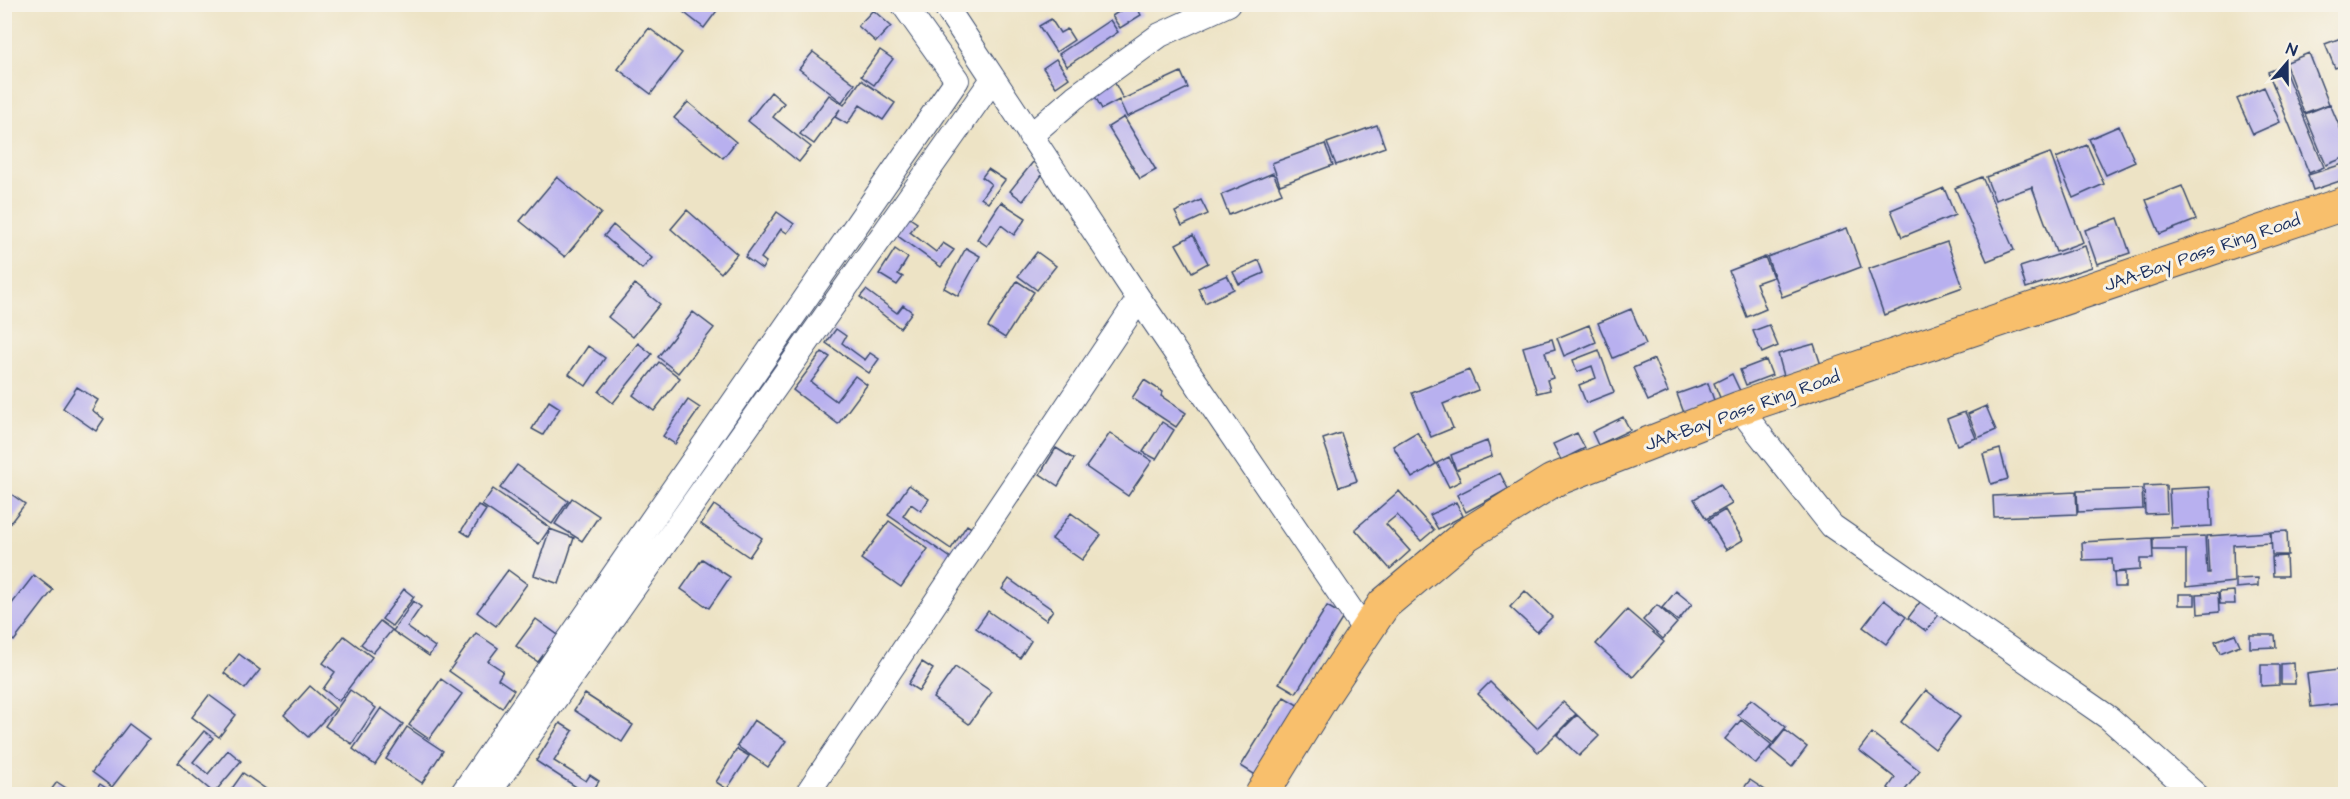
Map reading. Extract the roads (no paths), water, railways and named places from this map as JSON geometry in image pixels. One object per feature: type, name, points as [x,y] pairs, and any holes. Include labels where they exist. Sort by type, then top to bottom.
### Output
[{"type":"highway","name":"JAA-Bay Pass Ring Road","points":[[1262,795],[1322,697],[1384,604],[1466,534],[1552,481],[1739,408],[2346,203]]},
{"type":"street","points":[[462,795],[957,80],[903,4]]},
{"type":"street","points":[[944,4],[1139,300],[1366,632]]},
{"type":"street","points":[[1030,136],[1075,97],[1160,35],[1228,4]]},
{"type":"street","points":[[488,795],[993,79]]},
{"type":"street","points":[[807,795],[1139,300]]},
{"type":"street","points":[[1739,408],[1832,526],[2109,718],[2195,795]]}]
